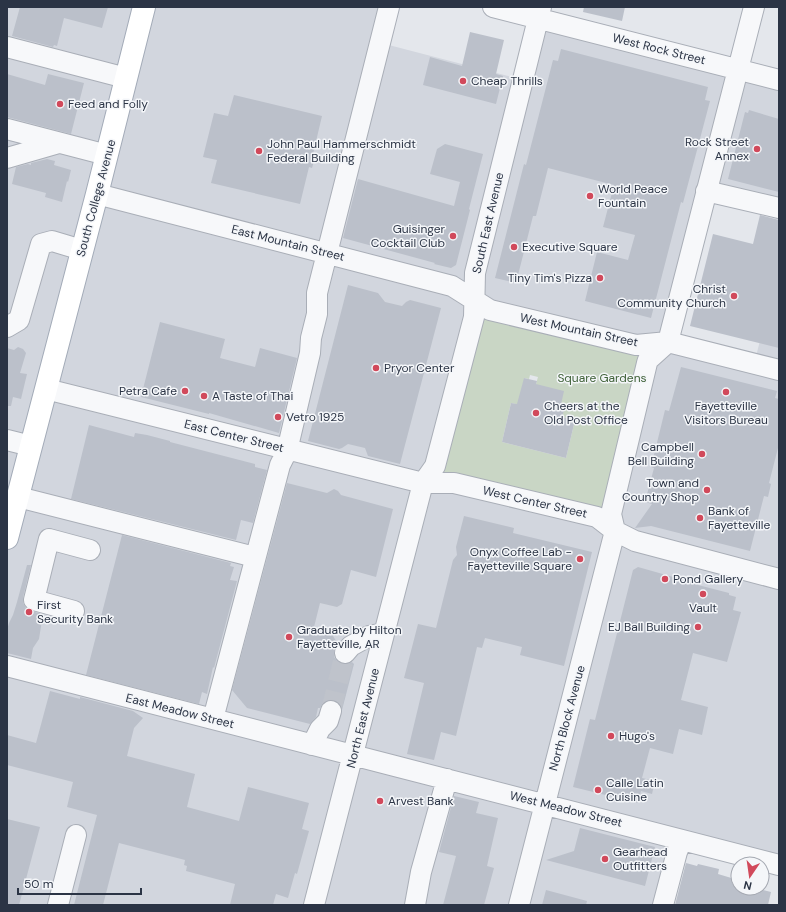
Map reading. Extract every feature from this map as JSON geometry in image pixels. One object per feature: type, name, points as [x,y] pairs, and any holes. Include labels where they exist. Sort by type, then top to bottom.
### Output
[{"type":"main road","name":"South College Avenue","points":[[7,538],[97,194],[143,8]]},
{"type":"street","points":[[213,719],[280,465],[288,449],[310,353],[311,338],[317,314],[317,293],[389,7]]},
{"type":"street","name":"West Rock Street","points":[[493,7],[540,13],[737,70],[779,80]]},
{"type":"street","points":[[615,531],[611,514],[647,363],[648,360],[668,342],[754,7]]},
{"type":"street","name":"South East Avenue","points":[[423,483],[435,466],[474,319],[475,273],[540,13]]},
{"type":"street","points":[[7,47],[126,78]]},
{"type":"street","points":[[7,128],[107,155]]},
{"type":"street","points":[[7,158],[59,143]]},
{"type":"street","points":[[706,191],[779,208]]},
{"type":"street","name":"East Mountain Street","points":[[97,194],[452,286],[475,301]]},
{"type":"street","points":[[7,327],[19,320],[41,244],[52,241],[82,250]]},
{"type":"street","name":"West Mountain Street","points":[[475,301],[490,310],[636,345],[668,342],[779,370]]},
{"type":"street","name":"East Center Street","points":[[46,389],[423,483]]},
{"type":"street","points":[[7,440],[31,446]]},
{"type":"street","name":"West Center Street","points":[[423,483],[454,483],[597,517],[615,531],[635,541],[779,579]]},
{"type":"street","name":"North East Avenue","points":[[314,905],[423,483]]},
{"type":"street","points":[[18,497],[255,557]]},
{"type":"street","name":"North Block Avenue","points":[[519,905],[615,531]]},
{"type":"street","points":[[74,610],[34,600],[49,539],[90,550]]},
{"type":"street","points":[[345,653],[351,646],[369,636],[384,633]]},
{"type":"street","name":"East Meadow Street","points":[[7,666],[353,755]]},
{"type":"street","points":[[312,745],[329,716],[360,729]]},
{"type":"street","name":"West Meadow Street","points":[[353,755],[779,865]]},
{"type":"street","points":[[415,905],[421,872],[447,779]]},
{"type":"street","points":[[58,905],[76,835]]},
{"type":"street","points":[[663,905],[677,852],[682,840]]},
{"type":"shaded area","points":[[7,7],[389,7],[381,43],[523,80],[538,19],[779,80],[779,208],[706,191],[668,341],[754,364],[779,267],[779,865],[770,863],[770,856],[744,856],[682,840],[663,905],[7,905]],"holes":[[[490,310],[647,363],[597,517],[423,483]]]},
{"type":"green space","name":"Square Gardens","points":[[475,301],[636,345],[648,360],[611,514],[423,483]],"holes":[[[530,375],[538,377],[536,384],[560,409],[562,417],[575,420],[566,458],[502,442],[511,403],[526,406],[524,378],[529,379]]]},
{"type":"building","points":[[20,7],[108,7],[102,28],[64,18],[57,46],[54,45],[53,47],[12,36]]},
{"type":"building","points":[[584,7],[625,7],[622,21],[583,12]]},
{"type":"building","name":"Cheap Thrills","points":[[470,32],[504,40],[496,74],[503,76],[496,104],[423,85],[430,57],[462,66]]},
{"type":"building","points":[[561,49],[708,87],[705,100],[710,101],[683,203],[681,202],[651,318],[585,301],[597,252],[628,260],[635,235],[603,227],[614,185],[548,168],[536,216],[533,216],[516,283],[495,278],[524,164],[526,165],[553,60],[558,61]]},
{"type":"building","points":[[7,74],[45,85],[48,74],[84,83],[71,134],[7,117]]},
{"type":"building","name":"John Paul Hammerschmidt Federal Building","points":[[234,95],[322,116],[313,154],[316,154],[312,168],[309,167],[300,204],[211,183],[217,160],[203,157],[214,113],[228,116]]},
{"type":"building","name":"Rock Street Annex","points":[[749,110],[779,119],[779,192],[728,179],[745,112],[748,113]]},
{"type":"building","points":[[445,144],[483,154],[456,265],[451,268],[434,264],[435,263],[343,238],[358,179],[454,206],[460,182],[430,174],[437,149]]},
{"type":"building","points":[[47,159],[55,161],[54,165],[71,170],[62,202],[45,197],[46,193],[12,184],[16,167],[28,164],[31,165],[31,163]]},
{"type":"building","name":"Christ Community Church","points":[[760,215],[779,220],[779,348],[690,326],[713,234],[753,244]]},
{"type":"building","name":"Pryor Center","points":[[348,285],[378,293],[385,302],[402,306],[410,300],[441,308],[400,464],[368,456],[365,448],[348,444],[339,449],[308,441]]},
{"type":"building","points":[[160,322],[225,339],[220,358],[255,367],[260,348],[297,358],[279,433],[209,413],[141,397]]},
{"type":"building","points":[[18,347],[23,349],[26,353],[20,373],[27,374],[21,399],[13,397],[11,406],[7,406],[7,348],[14,350]]},
{"type":"building","points":[[681,367],[777,391],[775,398],[779,399],[779,444],[769,483],[771,484],[768,497],[764,496],[750,551],[651,526],[635,528],[652,504],[645,502],[654,468],[651,467],[665,410],[669,411]]},
{"type":"building","name":"Cheers at the Old Post Office","points":[[524,378],[537,381],[536,384],[564,391],[560,409],[564,410],[562,417],[575,420],[566,458],[502,442],[511,403],[517,404]]},
{"type":"building","points":[[89,425],[134,437],[135,433],[147,435],[255,464],[255,467],[267,470],[253,523],[241,520],[236,540],[71,499]]},
{"type":"building","name":"Graduate by Hilton Fayetteville, AR","points":[[287,483],[327,493],[334,489],[341,495],[393,509],[376,577],[351,570],[342,604],[337,607],[320,603],[313,631],[333,636],[338,644],[334,651],[334,657],[338,662],[343,664],[352,662],[354,664],[342,710],[339,703],[334,700],[328,700],[323,703],[320,708],[318,708],[316,717],[310,724],[247,708],[232,690]]},
{"type":"building","points":[[464,516],[514,528],[513,533],[592,552],[564,666],[520,655],[522,647],[485,638],[482,648],[477,647],[456,736],[441,732],[434,760],[407,754],[424,683],[404,678],[418,624],[436,628],[453,560],[457,555],[456,547]]},
{"type":"building","points":[[122,535],[231,563],[230,566],[234,567],[230,580],[237,581],[207,694],[202,692],[199,704],[86,675]]},
{"type":"building","name":"First Security Bank","points":[[27,565],[31,565],[23,597],[23,603],[26,608],[31,611],[43,614],[39,639],[33,648],[31,659],[7,653],[7,630],[17,602]]},
{"type":"building","points":[[638,567],[729,593],[729,595],[736,597],[733,610],[741,612],[727,662],[693,653],[681,700],[708,707],[702,735],[679,729],[673,754],[650,748],[642,778],[655,781],[652,794],[641,791],[638,803],[573,787],[590,719],[595,720],[633,570]]},
{"type":"building","points":[[50,691],[133,711],[143,718],[134,728],[127,756],[195,774],[187,807],[239,821],[248,787],[309,803],[302,829],[309,831],[297,874],[295,873],[288,898],[276,894],[273,905],[230,905],[235,884],[186,871],[187,866],[184,865],[185,860],[119,843],[103,905],[74,905],[97,815],[67,807],[73,782],[7,765],[7,735],[36,743]]},
{"type":"building","points":[[454,796],[479,802],[476,813],[498,818],[487,866],[494,868],[484,905],[443,905],[456,856],[439,852]]},
{"type":"building","points":[[7,819],[40,827],[19,905],[7,905]]},
{"type":"building","name":"Gearhead Outfitters","points":[[580,828],[655,847],[645,886],[546,860],[574,851]]},
{"type":"building","points":[[686,863],[719,869],[718,874],[730,878],[730,896],[770,896],[771,892],[768,905],[675,905]]},
{"type":"building","points":[[546,890],[587,901],[586,905],[542,905]]},
{"type":"tunnel","points":[[331,711],[345,653]]},
{"type":"place","name":"Cheap Thrills","points":[[463,81]]},
{"type":"place","name":"Feed and Folly","points":[[60,104]]},
{"type":"place","name":"Rock Street Annex","points":[[757,149]]},
{"type":"place","name":"John Paul Hammerschmidt Federal Building","points":[[259,151]]},
{"type":"place","name":"World Peace Fountain","points":[[590,196]]},
{"type":"place","name":"Guisinger Cocktail Club","points":[[453,236]]},
{"type":"place","name":"Executive Square","points":[[514,247]]},
{"type":"place","name":"Tiny Tim's Pizza","points":[[600,278]]},
{"type":"place","name":"Christ Community Church","points":[[734,296]]},
{"type":"place","name":"Pryor Center","points":[[376,368]]},
{"type":"place","name":"Petra Cafe","points":[[185,391]]},
{"type":"place","name":"Fayetteville Visitors Bureau","points":[[726,392]]},
{"type":"place","name":"A Taste of Thai","points":[[204,396]]},
{"type":"place","name":"Cheers at the Old Post Office","points":[[536,413]]},
{"type":"place","name":"Vetro 1925","points":[[278,417]]},
{"type":"place","name":"Campbell Bell Building","points":[[702,454]]},
{"type":"place","name":"Town and Country Shop","points":[[707,490]]},
{"type":"place","name":"Bank of Fayetteville","points":[[700,518]]},
{"type":"place","name":"Onyx Coffee Lab - Fayetteville Square","points":[[580,559]]},
{"type":"place","name":"Pond Gallery","points":[[665,579]]},
{"type":"place","name":"Vault","points":[[703,594]]},
{"type":"place","name":"First Security Bank","points":[[29,612]]},
{"type":"place","name":"EJ Ball Building","points":[[698,627]]},
{"type":"place","name":"Graduate by Hilton Fayetteville, AR","points":[[289,637]]},
{"type":"place","name":"Hugo's","points":[[611,736]]},
{"type":"place","name":"Calle Latin Cuisine","points":[[598,790]]},
{"type":"place","name":"Arvest Bank","points":[[380,801]]},
{"type":"place","name":"Gearhead Outfitters","points":[[605,859]]}]
